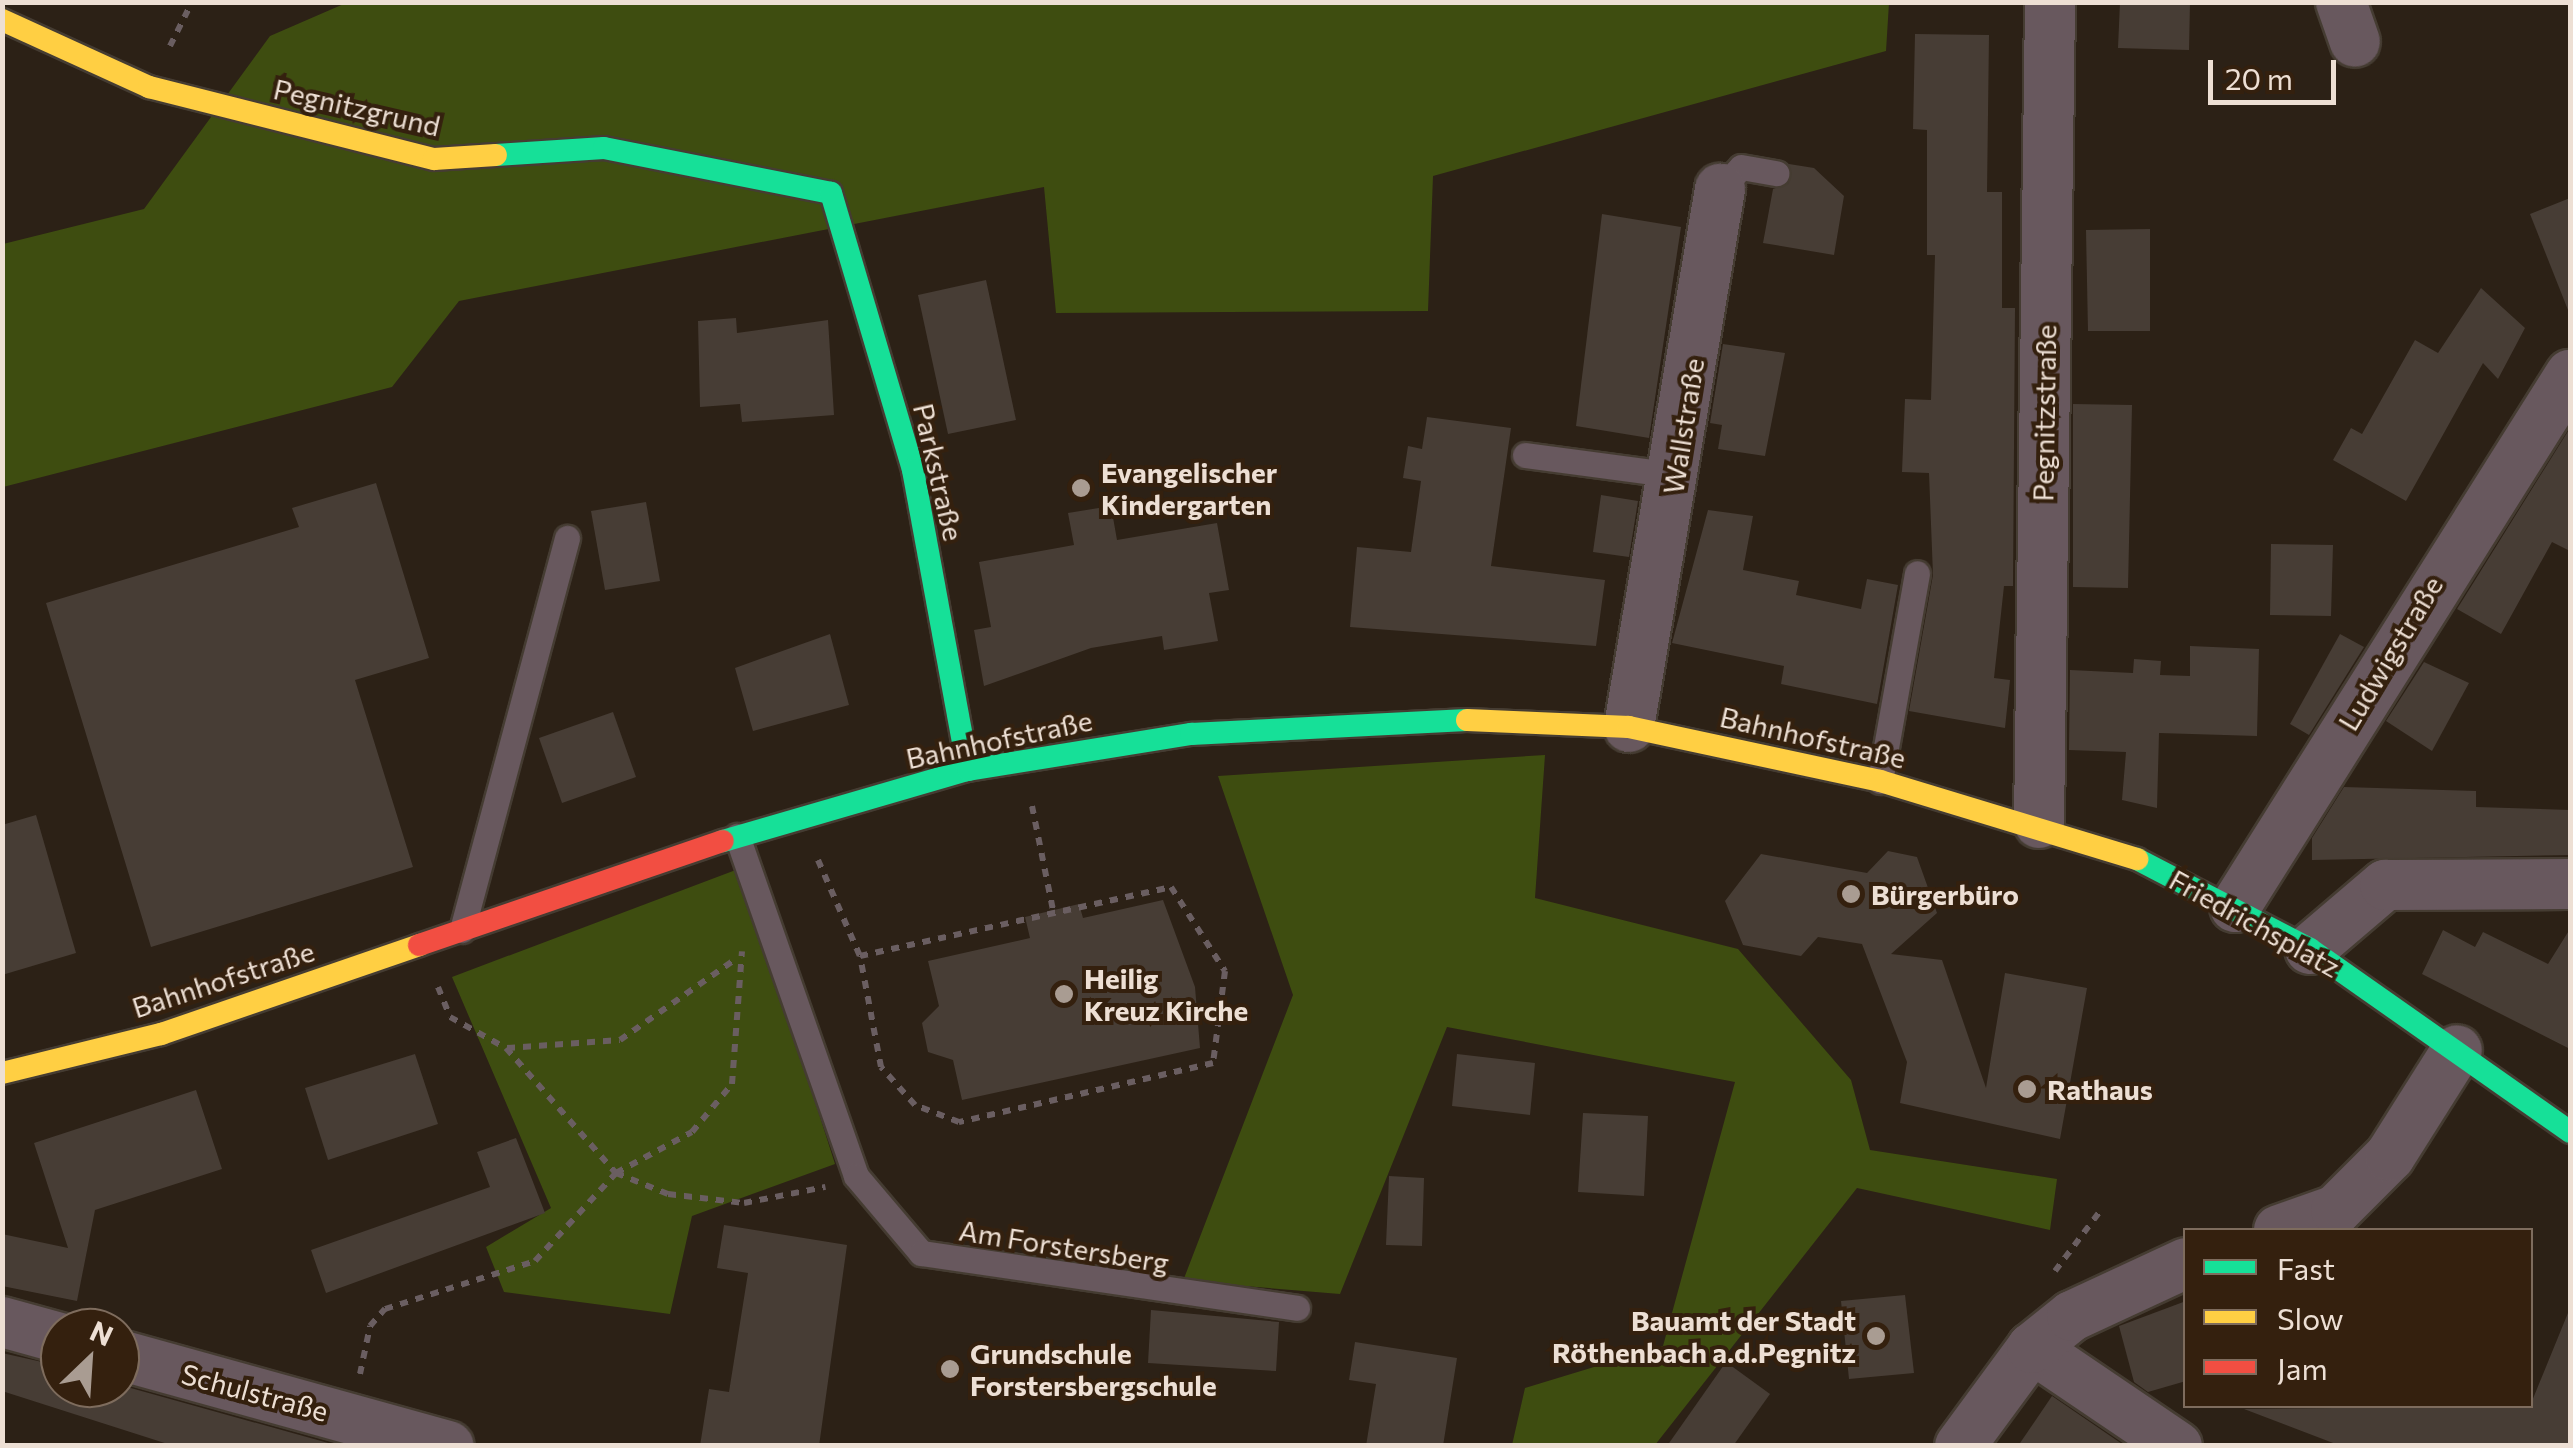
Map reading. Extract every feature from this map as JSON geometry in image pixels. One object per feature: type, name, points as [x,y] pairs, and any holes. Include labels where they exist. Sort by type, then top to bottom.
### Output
[{"type":"main road","name":"Pegnitzgrund","points":[[2,20],[149,87],[434,159],[604,148],[831,193]]},
{"type":"main road","name":"Parkstraße","points":[[831,193],[912,470],[968,770]]},
{"type":"main road","name":"Bahnhofstraße","points":[[2,1074],[161,1034],[737,836],[968,770],[1320,722],[1629,727],[1880,781],[2038,823]]},
{"type":"main road","name":"Friedrichsplatz","points":[[2038,823],[2235,907],[2310,949],[2570,1132]]},
{"type":"street","name":"Pegnitzstraße","points":[[2038,823],[2050,2]]},
{"type":"street","name":"Wallstraße","points":[[1629,727],[1676,476],[1720,190]]},
{"type":"street","name":"Ludwigstraße","points":[[2235,907],[2558,388]]},
{"type":"street","points":[[2310,949],[2385,885],[2570,884]]},
{"type":"street","points":[[2285,1228],[2336,1210],[2376,1170],[2457,1050]]},
{"type":"street","points":[[1960,1446],[2032,1348],[2072,1316],[2183,1264]]},
{"type":"street","points":[[2,1322],[40,1332]]},
{"type":"street","points":[[2032,1348],[2177,1446]]},
{"type":"street","name":"Schulstraße","points":[[140,1361],[449,1446]]},
{"type":"lane","name":"Wallstraße","points":[[1720,190],[1740,167],[1776,173]]},
{"type":"lane","points":[[1524,455],[1676,476]]},
{"type":"lane","points":[[462,930],[567,538]]},
{"type":"lane","points":[[1880,781],[1917,573]]},
{"type":"lane","name":"Am Forstersberg","points":[[737,836],[856,1176],[921,1253],[1298,1308]]},
{"type":"path","points":[[1024,760],[1053,910]]},
{"type":"path","points":[[799,818],[860,956],[881,1067],[915,1105],[959,1122],[1213,1063],[1224,971],[1171,887],[1053,910],[860,956]]},
{"type":"path","points":[[506,1048],[620,1040],[740,956],[764,914]]},
{"type":"path","points":[[420,944],[450,1017],[506,1048],[616,1173],[668,1194],[744,1203],[856,1176]]},
{"type":"path","points":[[356,1420],[370,1326],[385,1309],[535,1261],[616,1173],[692,1132],[732,1084],[740,956]]},
{"type":"green space","points":[[346,3],[1889,3],[1886,51],[1433,176],[1428,311],[1056,313],[1044,187],[459,301],[392,387],[3,487],[3,244],[144,209],[270,36]]},
{"type":"green space","points":[[1545,755],[1535,898],[1738,949],[1851,1080],[1870,1150],[2057,1179],[2050,1230],[1857,1188],[1655,1445],[1512,1445],[1525,1388],[1663,1346],[1735,1082],[1447,1027],[1340,1294],[1183,1281],[1293,995],[1218,776]]},
{"type":"green space","points":[[741,868],[835,1164],[692,1216],[670,1314],[504,1292],[486,1247],[551,1208],[452,977]]},
{"type":"building","points":[[2120,2],[2190,2],[2189,50],[2118,48]]},
{"type":"building","points":[[1915,34],[1989,35],[1987,192],[2002,192],[2002,308],[2015,308],[2013,586],[2004,586],[1994,678],[2010,680],[2005,728],[1909,711],[1933,575],[1929,473],[1902,472],[1905,399],[1931,400],[1935,255],[1927,255],[1927,130],[1913,129]]},
{"type":"building","points":[[1789,164],[1814,168],[1844,196],[1834,255],[1763,243],[1773,189],[1789,183]]},
{"type":"building","points":[[2570,198],[2570,310],[2568,310],[2530,214]]},
{"type":"building","points":[[1602,214],[1681,227],[1649,438],[1576,426]]},
{"type":"building","points":[[2150,229],[2150,331],[2088,331],[2086,230]]},
{"type":"building","points":[[986,280],[1016,420],[948,434],[918,295]]},
{"type":"building","points":[[2481,288],[2525,328],[2498,379],[2483,363],[2406,501],[2333,460],[2351,428],[2362,434],[2415,340],[2438,353]]},
{"type":"building","points":[[736,318],[737,333],[828,320],[834,415],[742,422],[740,404],[700,407],[698,321]]},
{"type":"building","points":[[1723,344],[1785,353],[1765,456],[1718,449],[1722,425],[1710,423]]},
{"type":"building","points":[[2073,404],[2132,405],[2128,588],[2073,587]]},
{"type":"building","points":[[1427,417],[1511,428],[1491,566],[1605,580],[1596,646],[1350,627],[1357,547],[1411,552],[1421,481],[1403,478],[1408,446],[1422,449]]},
{"type":"building","points":[[2570,428],[2570,551],[2552,542],[2501,634],[2457,609]]},
{"type":"building","points":[[376,483],[429,658],[355,680],[413,867],[151,947],[46,603],[299,527],[292,508]]},
{"type":"building","points":[[1601,495],[1638,501],[1629,557],[1593,552]]},
{"type":"building","points":[[646,502],[660,581],[605,590],[591,511]]},
{"type":"building","points":[[1111,506],[1117,540],[1217,523],[1229,590],[1209,593],[1218,641],[1164,650],[1162,636],[1091,648],[984,686],[974,630],[991,627],[979,562],[1074,545],[1068,513]]},
{"type":"building","points":[[1708,510],[1753,516],[1743,570],[1799,581],[1796,595],[1861,609],[1867,579],[1898,585],[1877,704],[1781,684],[1784,666],[1672,643]]},
{"type":"building","points":[[2271,544],[2333,545],[2331,616],[2270,615]]},
{"type":"building","points":[[830,634],[849,705],[753,731],[735,668]]},
{"type":"building","points":[[2340,634],[2364,647],[2309,735],[2290,724]]},
{"type":"building","points":[[2190,646],[2259,649],[2257,736],[2159,733],[2157,808],[2122,800],[2126,752],[2069,750],[2070,670],[2133,673],[2134,659],[2161,661],[2160,675],[2190,676]]},
{"type":"building","points":[[2424,662],[2469,683],[2432,751],[2386,721]]},
{"type":"building","points":[[613,712],[636,777],[562,803],[539,738]]},
{"type":"building","points":[[2344,787],[2476,791],[2476,807],[2570,810],[2570,855],[2312,860],[2312,838]]},
{"type":"building","points":[[36,815],[76,953],[2,975],[2,825]]},
{"type":"building","points":[[1888,851],[1917,857],[1937,913],[1891,954],[1942,960],[1986,1088],[2005,973],[2087,988],[2060,1139],[1900,1103],[1907,1062],[1862,944],[1818,937],[1801,956],[1743,945],[1725,901],[1761,854],[1867,873]]},
{"type":"building","name":"Heilig Kreuz Kirche","points":[[1163,900],[1195,987],[1200,1048],[962,1100],[953,1060],[928,1052],[922,1023],[939,1006],[928,961],[1030,938],[1025,917],[1079,904],[1083,918]]},
{"type":"building","points":[[2570,929],[2570,1049],[2422,974],[2443,930],[2475,947],[2483,932],[2548,964]]},
{"type":"building","points":[[415,1054],[438,1124],[328,1160],[305,1088]]},
{"type":"building","points":[[1457,1054],[1535,1063],[1530,1115],[1452,1106]]},
{"type":"building","points":[[196,1090],[222,1169],[95,1210],[77,1301],[2,1286],[2,1234],[68,1248],[34,1143]]},
{"type":"building","points":[[1583,1113],[1648,1116],[1644,1196],[1578,1192]]},
{"type":"building","points":[[516,1138],[545,1213],[326,1293],[311,1250],[490,1187],[477,1152]]},
{"type":"building","points":[[1389,1176],[1424,1178],[1422,1246],[1386,1245]]},
{"type":"building","points":[[724,1225],[847,1245],[819,1446],[700,1446],[709,1389],[729,1392],[748,1273],[717,1268]]},
{"type":"building","points":[[1905,1295],[1914,1373],[1849,1379],[1841,1301]]},
{"type":"building","points":[[2183,1302],[2183,1382],[2148,1392],[2134,1382],[2119,1326]]},
{"type":"building","points":[[2570,1308],[2570,1446],[2341,1446],[2244,1409],[2533,1408],[2533,1399]]},
{"type":"building","points":[[1151,1310],[1279,1322],[1276,1371],[1148,1363]]},
{"type":"building","points":[[1355,1342],[1457,1358],[1443,1446],[1366,1446],[1376,1384],[1349,1380]]},
{"type":"building","points":[[2,1353],[40,1362],[40,1403],[2,1391]]},
{"type":"building","points":[[1726,1362],[1770,1394],[1733,1446],[1667,1446]]},
{"type":"building","points":[[140,1391],[339,1446],[174,1446],[55,1408],[140,1408]]},
{"type":"building","points":[[2052,1396],[2125,1446],[2018,1446]]},
{"type":"traffic: fast","points":[[496,155],[604,148],[831,193],[913,470],[968,770]]},
{"type":"traffic: fast","points":[[723,841],[968,770],[1191,734],[1467,720]]},
{"type":"traffic: fast","points":[[2137,859],[2310,949],[2570,1132]]},
{"type":"traffic: slow","points":[[2,20],[149,87],[434,159],[496,155]]},
{"type":"traffic: slow","points":[[1467,720],[1629,727],[1880,781],[2137,859]]},
{"type":"traffic: slow","points":[[2,1073],[161,1034],[419,945]]},
{"type":"traffic: jam","points":[[419,945],[723,841]]},
{"type":"place","name":"Evangelischer Kindergarten","points":[[1081,488]]},
{"type":"place","name":"Bürgerbüro","points":[[1851,894]]},
{"type":"place","name":"Heilig Kreuz Kirche","points":[[1064,994]]},
{"type":"place","name":"Rathaus","points":[[2027,1089]]},
{"type":"place","name":"Bauamt der Stadt Röthenbach a.d.Pegnitz","points":[[1876,1336]]},
{"type":"place","name":"Grundschule Forstersbergschule","points":[[950,1369]]}]
